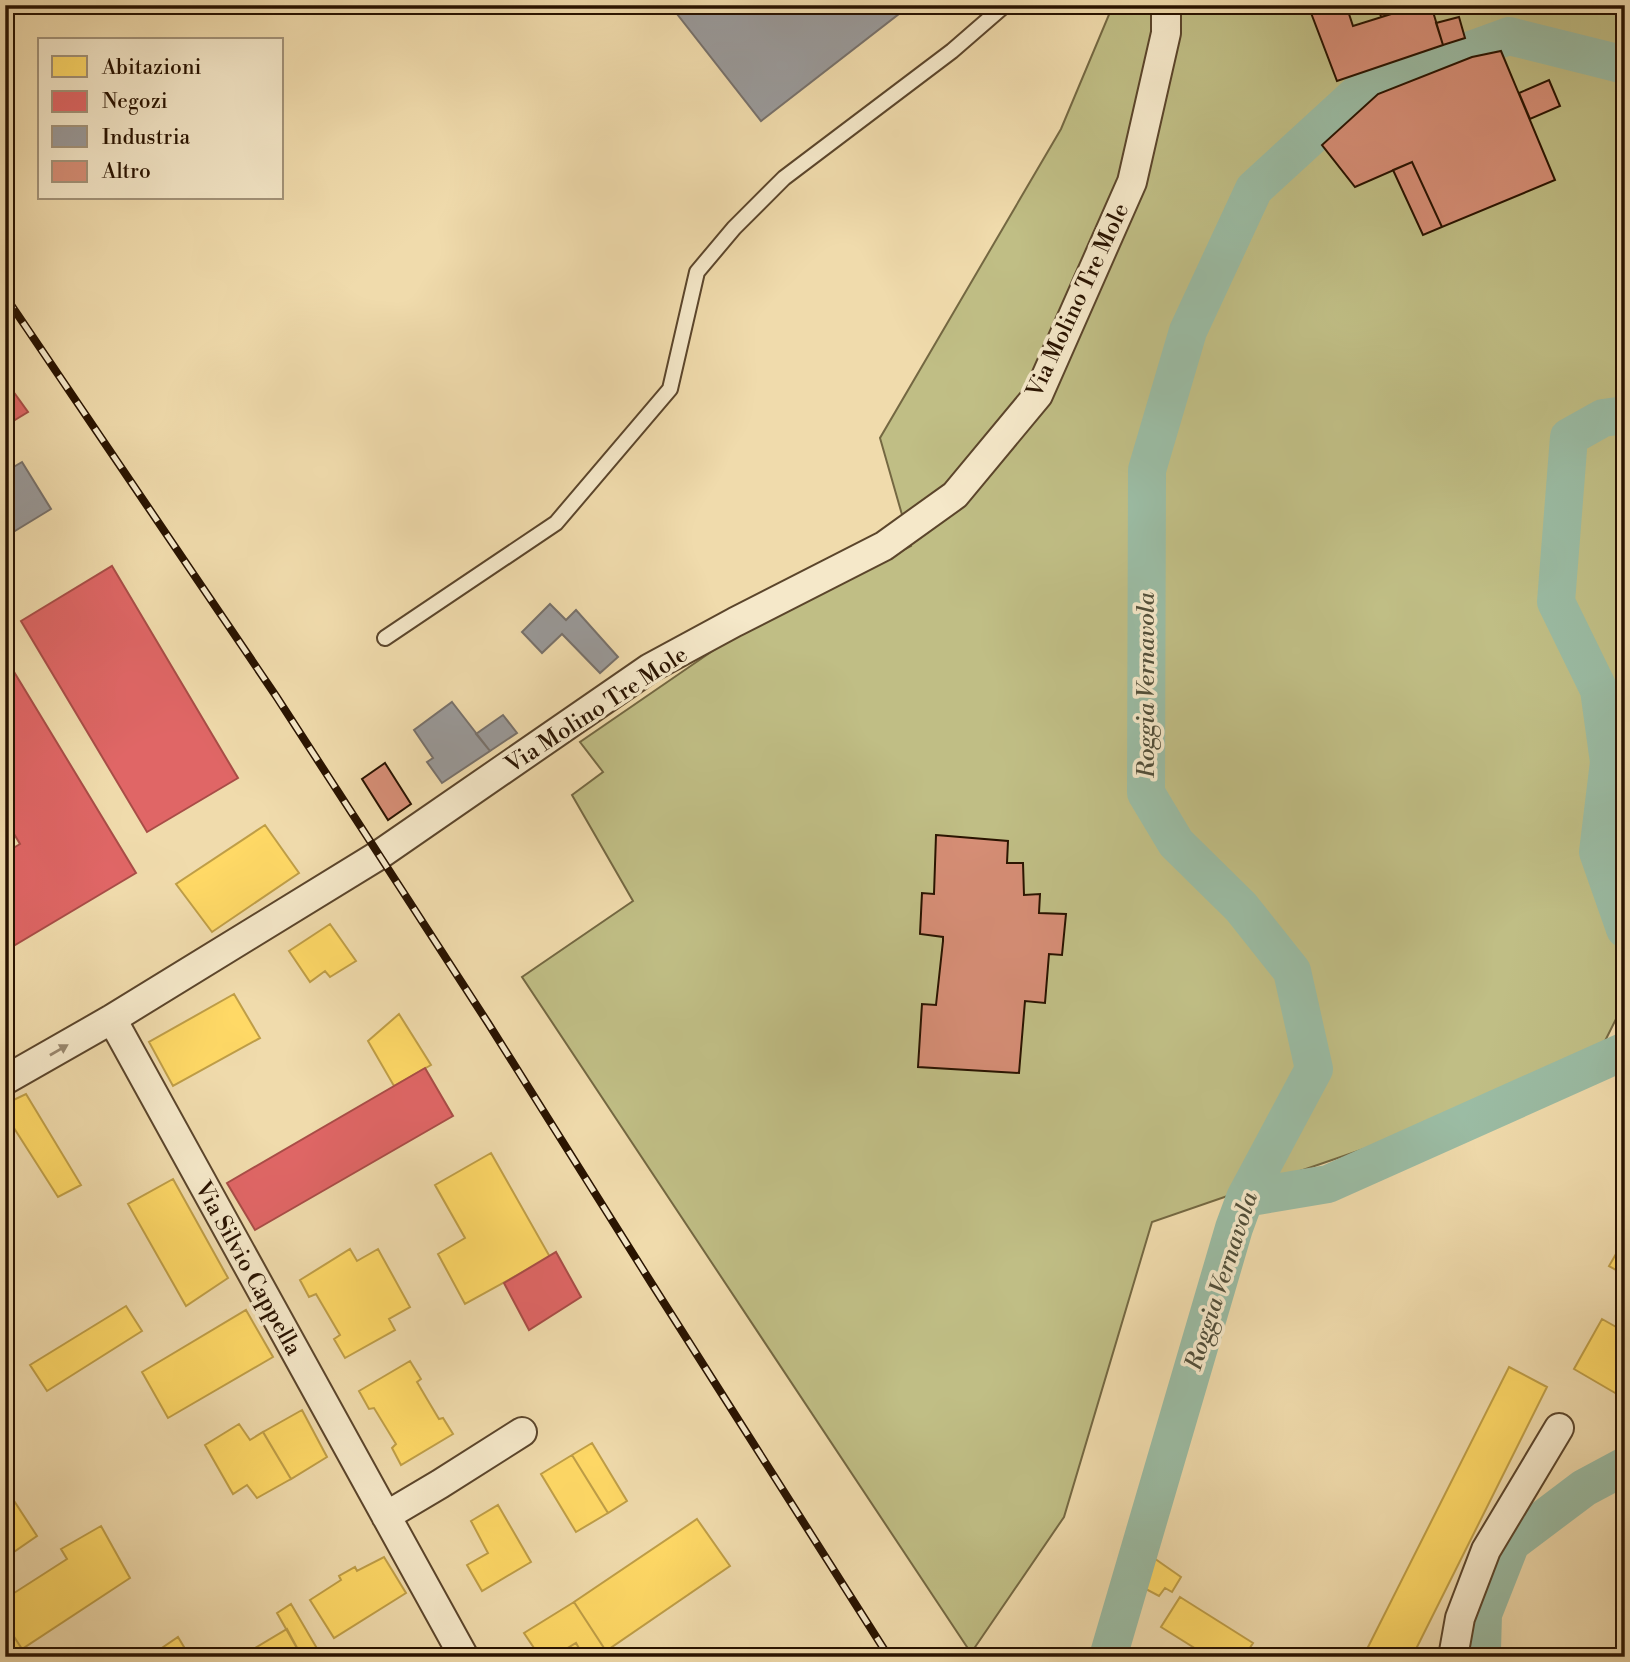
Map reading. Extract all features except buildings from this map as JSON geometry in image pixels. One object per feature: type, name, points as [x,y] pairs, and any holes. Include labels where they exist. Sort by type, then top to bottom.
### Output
[{"type":"street","name":"Via Molino Tre Mole","points":[[5,1080],[112,1019],[379,855],[650,668],[884,546],[955,495],[1038,395],[1132,182],[1166,33],[1166,5]]},
{"type":"street","name":"Via Silvio Cappella","points":[[112,1019],[464,1657]]},
{"type":"street","points":[[1454,1657],[1460,1618],[1486,1550],[1559,1428]]},
{"type":"street","points":[[386,1516],[522,1432]]},
{"type":"lane","points":[[385,638],[556,523],[670,389],[697,272],[734,228],[784,178],[952,51],[1005,5]]},
{"type":"shaded area","points":[[1113,5],[1625,5],[1625,1001],[1590,1071],[1152,1222],[1064,1517],[971,1653],[522,977],[633,901],[572,795],[603,772],[580,742],[727,641],[911,546],[880,438],[1061,129]]},
{"type":"waterway","name":"Roggia Vernavola","points":[[1108,1657],[1234,1228],[1245,1198],[1314,1069],[1292,971],[1241,907],[1176,843],[1146,793],[1147,470],[1188,331],[1254,189],[1363,89],[1509,36],[1625,65]]},
{"type":"waterway","points":[[1625,415],[1603,418],[1569,437],[1556,602],[1599,690],[1609,762],[1598,852],[1625,929]]},
{"type":"waterway","points":[[1245,1198],[1328,1184],[1625,1051]]},
{"type":"waterway","points":[[1482,1650],[1483,1614],[1511,1543],[1584,1488],[1625,1466]]},
{"type":"railway","points":[[5,296],[276,696],[488,1023],[889,1657]]}]
